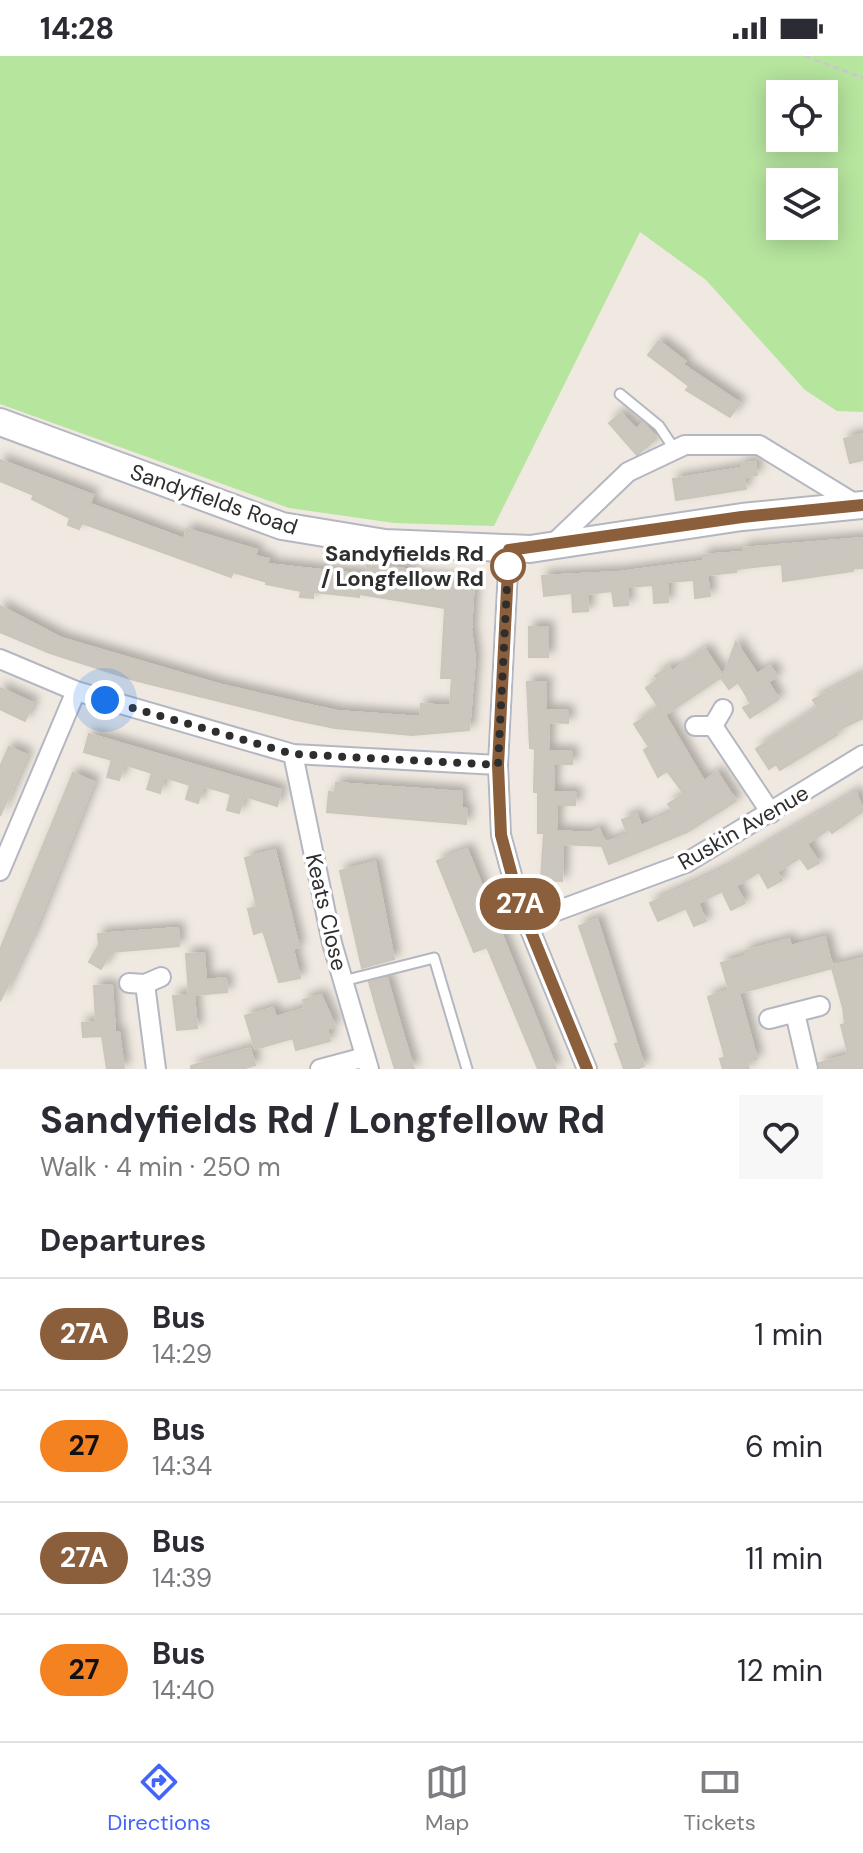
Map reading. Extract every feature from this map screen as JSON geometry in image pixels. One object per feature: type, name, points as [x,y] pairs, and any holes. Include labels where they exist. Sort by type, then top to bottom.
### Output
[{"type":"street","name":"Sandyfields Road","points":[[0,422],[282,526],[385,543],[509,550],[551,547],[742,517],[860,505]]},
{"type":"street","points":[[551,547],[628,472],[685,445],[759,445],[860,505]]},
{"type":"street","points":[[509,550],[498,765],[501,835],[527,922],[587,1069]]},
{"type":"street","points":[[0,659],[76,691],[293,754],[498,765]]},
{"type":"street","points":[[0,871],[76,691]]},
{"type":"street","points":[[723,709],[704,726],[771,813]]},
{"type":"street","name":"Keats Close","points":[[293,754],[343,981],[367,1063]]},
{"type":"street","name":"Ruskin Avenue","points":[[527,922],[686,863],[863,755]]},
{"type":"street","points":[[145,981],[156,1069]]},
{"type":"street","points":[[769,1019],[820,1006]]},
{"type":"street","points":[[795,1013],[808,1069]]},
{"type":"street","points":[[320,1069],[367,1063]]},
{"type":"lane","points":[[620,394],[659,426],[675,450]]},
{"type":"lane","points":[[343,981],[434,958],[467,1069]]},
{"type":"path","points":[[805,56],[863,78]]},
{"type":"green space","points":[[0,56],[863,56],[863,412],[837,411],[805,390],[706,280],[640,232],[494,526],[394,523],[289,508],[0,404]]},
{"type":"building","points":[[659,341],[685,361],[682,364],[740,403],[730,417],[686,390],[689,386],[648,355]]},
{"type":"building","points":[[621,413],[636,429],[643,423],[657,438],[637,455],[609,423]]},
{"type":"building","points":[[863,434],[863,460],[850,463],[844,439]]},
{"type":"building","points":[[0,460],[93,495],[90,504],[184,539],[187,529],[257,550],[255,556],[269,559],[267,564],[366,575],[367,566],[398,568],[412,570],[411,575],[474,582],[471,630],[475,658],[469,730],[412,735],[335,728],[296,720],[134,680],[50,653],[0,632],[0,606],[61,638],[218,684],[300,703],[337,711],[420,717],[421,704],[450,706],[452,678],[441,678],[445,608],[359,594],[359,597],[313,592],[313,598],[300,597],[301,591],[266,584],[233,572],[231,577],[82,523],[79,529],[68,525],[70,518],[32,499],[34,495],[0,481]]},
{"type":"building","points":[[755,462],[757,475],[744,477],[746,489],[676,500],[673,479],[741,468],[741,464]]},
{"type":"building","points":[[863,538],[863,568],[853,568],[853,571],[783,581],[782,564],[736,569],[736,572],[707,575],[710,596],[695,598],[694,580],[667,582],[668,602],[654,603],[653,585],[627,587],[628,605],[614,606],[612,591],[587,594],[588,611],[573,612],[572,593],[544,596],[542,576],[619,572],[704,561],[703,555],[743,552],[743,548]]},
{"type":"building","points":[[529,627],[548,627],[548,657],[529,657]]},
{"type":"building","points":[[736,642],[757,674],[770,666],[777,676],[768,682],[779,699],[750,718],[743,708],[751,704],[738,682],[729,689],[722,679]]},
{"type":"building","points":[[705,649],[723,676],[665,715],[704,781],[717,772],[736,801],[687,832],[609,864],[602,846],[563,844],[562,881],[541,880],[544,833],[538,833],[538,792],[534,792],[535,749],[530,748],[527,682],[546,682],[545,710],[568,711],[568,723],[549,722],[548,751],[572,752],[572,764],[554,764],[553,792],[576,793],[575,805],[557,805],[556,831],[590,833],[599,829],[605,843],[628,834],[622,820],[637,814],[641,826],[674,812],[668,804],[684,794],[667,771],[658,777],[644,750],[649,747],[634,724],[659,708],[646,688],[658,679],[655,676],[669,667],[672,671]]},
{"type":"building","points":[[863,674],[863,718],[836,731],[837,735],[780,770],[776,764],[769,769],[756,749],[818,708],[813,700]]},
{"type":"building","points":[[0,688],[33,703],[25,721],[0,709]]},
{"type":"building","points":[[89,734],[281,790],[277,806],[244,796],[239,813],[227,810],[231,794],[203,786],[198,803],[186,799],[190,785],[164,777],[160,793],[147,789],[152,773],[124,764],[119,780],[107,777],[112,760],[84,752]]},
{"type":"building","points":[[9,747],[27,755],[0,816],[0,767]]},
{"type":"building","points":[[73,773],[94,782],[35,929],[0,1001],[0,950]]},
{"type":"building","points":[[336,783],[462,792],[461,808],[467,809],[466,824],[327,812],[329,792],[335,793]]},
{"type":"building","points":[[856,792],[863,811],[832,833],[829,829],[807,844],[819,863],[808,869],[800,858],[777,872],[782,880],[768,888],[759,872],[736,886],[745,903],[731,910],[722,891],[698,903],[706,921],[694,926],[686,908],[658,921],[650,903],[720,871]]},
{"type":"building","points":[[467,849],[556,1069],[538,1069],[487,947],[474,952],[437,861]]},
{"type":"building","points":[[275,850],[299,947],[293,949],[300,978],[279,982],[263,931],[254,934],[248,909],[257,907],[245,858]]},
{"type":"building","points":[[375,862],[394,959],[362,968],[340,871]]},
{"type":"building","points":[[597,919],[644,1066],[636,1069],[624,1069],[615,1044],[619,1043],[579,926]]},
{"type":"building","points":[[178,928],[179,946],[111,952],[101,969],[89,962],[99,945],[98,934]]},
{"type":"building","points":[[825,937],[832,966],[863,958],[863,1069],[820,1069],[819,1063],[846,1056],[847,1049],[841,1025],[845,1024],[843,1008],[832,968],[739,993],[757,1059],[747,1062],[749,1069],[723,1069],[720,1059],[725,1057],[708,997],[729,990],[721,963],[746,956],[745,951],[789,939],[791,946]]},
{"type":"building","points":[[204,953],[206,980],[226,978],[227,992],[194,995],[197,1028],[177,1030],[173,996],[189,995],[186,954]]},
{"type":"building","points":[[387,978],[414,1069],[395,1069],[378,1014],[369,982]]},
{"type":"building","points":[[112,985],[115,1032],[119,1032],[124,1069],[107,1069],[102,1036],[83,1037],[82,1023],[96,1022],[94,986]]},
{"type":"building","points":[[321,995],[335,1026],[327,1029],[330,1041],[296,1050],[293,1038],[255,1049],[245,1016],[273,1008],[276,1017],[306,1008],[303,1000]]},
{"type":"building","points":[[250,1048],[255,1065],[242,1069],[191,1069],[191,1066]]},
{"type":"bus line","name":"27A","points":[[587,1069],[520,905],[501,835],[498,765],[509,550],[551,547],[742,517],[863,505]]},
{"type":"place","name":"Sandyfields Rd / Longfellow Rd","points":[[508,566]]},
{"type":"route","points":[[105,700],[293,754],[498,765],[508,566]]}]
